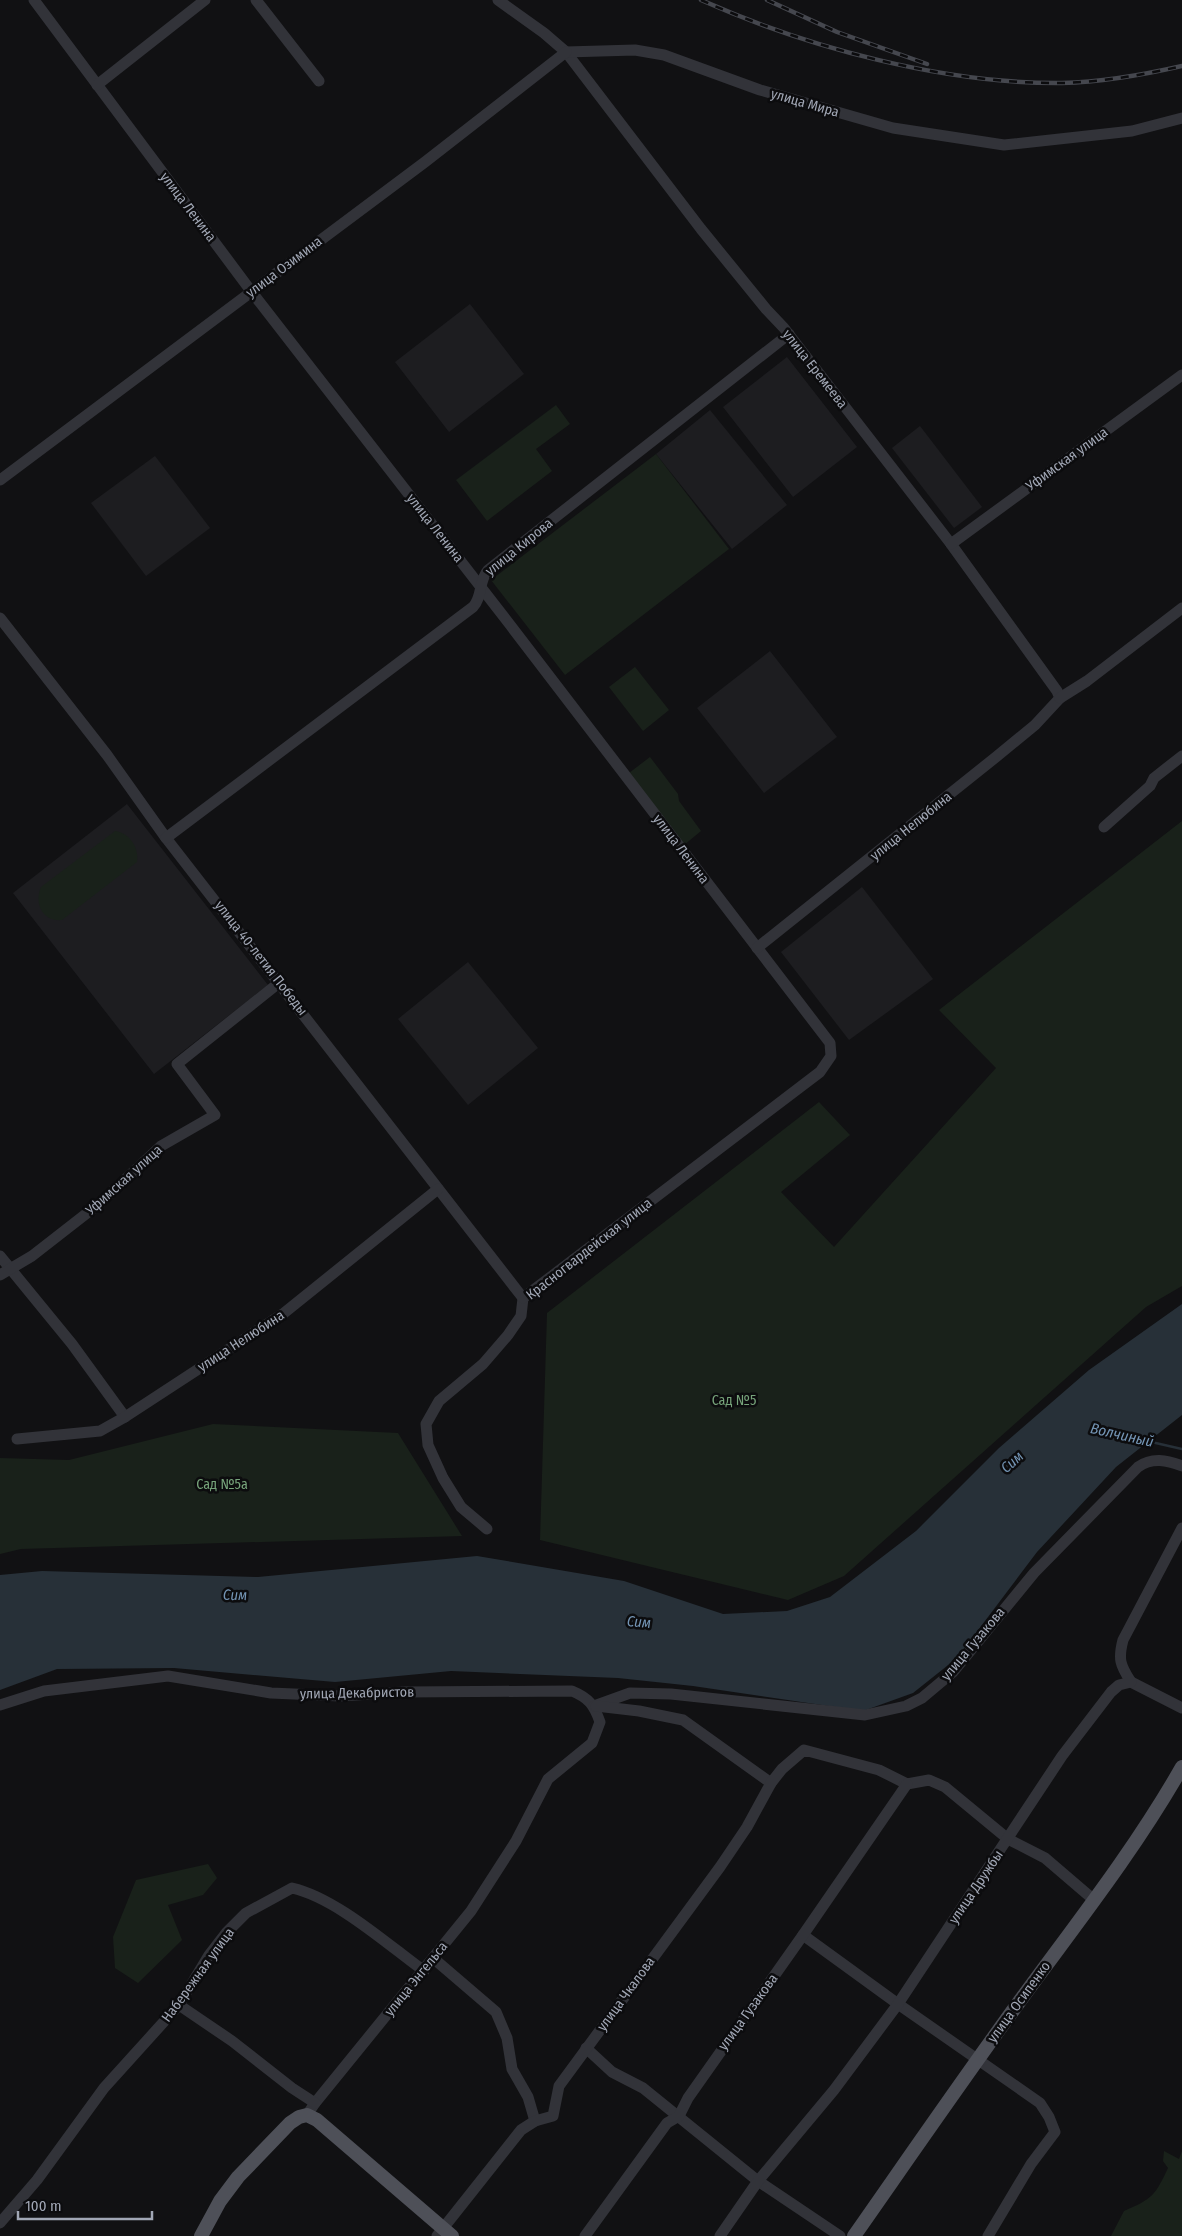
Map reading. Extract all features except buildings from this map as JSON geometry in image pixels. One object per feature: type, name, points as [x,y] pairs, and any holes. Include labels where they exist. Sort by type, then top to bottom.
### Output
[{"type":"main road","name":"улица Осипенко","points":[[854,2236],[977,2059],[1094,1900],[1164,1798],[1182,1767]]},
{"type":"main road","points":[[311,2109],[317,2120],[444,2233]]},
{"type":"main road","name":"улица Энгельса","points":[[201,2236],[220,2201],[238,2177],[290,2123],[311,2109]]},
{"type":"street","name":"улица Ленина","points":[[34,0],[250,292],[480,586],[830,1043],[831,1056]]},
{"type":"street","points":[[97,84],[205,0]]},
{"type":"street","points":[[256,0],[319,82]]},
{"type":"street","points":[[498,0],[544,33],[566,52]]},
{"type":"street","name":"улица Мира","points":[[566,52],[635,50],[664,55],[760,90],[892,128],[1004,145],[1132,131],[1182,118]]},
{"type":"street","name":"улица Озимина","points":[[0,480],[566,52]]},
{"type":"street","name":"улица Еремеева","points":[[566,52],[701,229],[766,309],[790,334],[951,544],[1058,695]]},
{"type":"street","name":"улица Кирова","points":[[166,838],[473,607],[478,601],[482,578],[488,570],[790,334]]},
{"type":"street","name":"Уфимская улица","points":[[951,544],[1182,374]]},
{"type":"street","name":"улица Нелюбина","points":[[757,948],[1035,725],[1058,695],[1087,681],[1182,608]]},
{"type":"street","name":"улица 40-летия Победы","points":[[0,618],[107,755],[166,838],[280,982],[523,1298]]},
{"type":"street","points":[[1104,827],[1150,786],[1154,778],[1182,756]]},
{"type":"street","name":"Уфимская улица","points":[[0,1276],[32,1256],[100,1203],[161,1146],[215,1115],[177,1064],[280,982]]},
{"type":"street","name":"Красногвардейская улица","points":[[487,1529],[461,1507],[443,1478],[428,1445],[426,1424],[439,1401],[483,1364],[508,1335],[521,1316],[523,1298],[820,1072],[831,1056]]},
{"type":"street","name":"улица Нелюбина","points":[[17,1439],[100,1431],[125,1417],[284,1313],[438,1189]]},
{"type":"street","points":[[0,1256],[72,1344],[125,1417]]},
{"type":"street","name":"улица Гузакова","points":[[594,1706],[630,1693],[671,1694],[865,1715],[906,1706],[922,1698],[954,1672],[1034,1573],[1138,1468],[1147,1461],[1156,1460],[1182,1466]]},
{"type":"street","points":[[1182,1528],[1122,1640],[1119,1655],[1122,1668],[1131,1682],[1182,1708]]},
{"type":"street","name":"улица Декабристов","points":[[0,1706],[44,1691],[168,1676],[272,1693],[340,1696],[404,1692],[572,1691],[586,1697],[594,1706]]},
{"type":"street","name":"улица Дружбы","points":[[720,2236],[758,2181],[834,2090],[898,2004],[1062,1756],[1111,1692],[1119,1685],[1131,1682]]},
{"type":"street","points":[[594,1706],[639,1711],[683,1720],[771,1783]]},
{"type":"street","name":"улица Энгельса","points":[[311,2109],[471,1911],[511,1849],[548,1779],[592,1743],[600,1722],[594,1706]]},
{"type":"street","name":"улица Чкалова","points":[[444,2233],[521,2130],[534,2121],[553,2116],[559,2086],[720,1868],[782,1768],[804,1750],[879,1770],[906,1784]]},
{"type":"street","points":[[906,1784],[929,1780],[945,1787],[1008,1839],[1045,1858],[1094,1900]]},
{"type":"street","name":"улица Гузакова","points":[[585,2236],[667,2123],[678,2116],[727,2041],[804,1935],[906,1784]]},
{"type":"street","name":"Набережная улица","points":[[0,2223],[37,2180],[104,2088],[179,2005],[226,1933],[246,1913],[292,1888],[308,1892],[329,1903],[424,1971]]},
{"type":"street","points":[[804,1935],[898,2004],[1040,2103],[1049,2117],[1054,2132],[1031,2164],[988,2236]]},
{"type":"street","points":[[433,1958],[496,2012],[507,2038],[512,2069],[528,2097],[534,2121]]},
{"type":"street","points":[[179,2005],[232,2041],[292,2088],[311,2109]]},
{"type":"street","points":[[586,2048],[612,2072],[643,2088],[758,2181],[840,2236]]},
{"type":"shaded area","points":[[470,304],[524,374],[449,432],[395,362]]},
{"type":"shaded area","points":[[787,357],[857,447],[793,497],[723,407]]},
{"type":"shaded area","points":[[710,410],[787,505],[732,549],[656,454]]},
{"type":"shaded area","points":[[920,426],[982,507],[954,528],[892,448]]},
{"type":"shaded area","points":[[155,456],[210,528],[146,576],[91,503]]},
{"type":"shaded area","points":[[770,651],[837,737],[764,793],[697,708]]},
{"type":"shaded area","points":[[127,804],[268,985],[154,1074],[13,893]]},
{"type":"shaded area","points":[[862,887],[933,979],[849,1040],[781,952]]},
{"type":"shaded area","points":[[468,962],[538,1048],[468,1105],[398,1019]]},
{"type":"green space","points":[[556,405],[570,424],[536,449],[552,471],[487,521],[456,480]]},
{"type":"green space","points":[[656,454],[729,549],[565,675],[491,580]]},
{"type":"green space","points":[[635,667],[669,710],[643,731],[609,687]]},
{"type":"green space","points":[[650,757],[678,794],[679,801],[701,831],[684,845],[629,773]]},
{"type":"green space","name":"Сад №5","points":[[1182,821],[1182,1286],[1146,1307],[844,1576],[788,1600],[540,1540],[547,1313],[819,1102],[850,1135],[781,1192],[834,1247],[996,1068],[939,1010]]},
{"type":"green space","points":[[115,831],[125,835],[132,842],[137,852],[137,862],[62,920],[55,920],[45,915],[39,905],[41,887]]},
{"type":"green space","name":"Сад №5а","points":[[213,1424],[398,1433],[462,1536],[21,1549],[0,1554],[0,1458],[69,1460]]},
{"type":"green space","points":[[208,1864],[217,1878],[203,1895],[168,1905],[182,1940],[138,1983],[115,1968],[113,1937],[136,1880]]},
{"type":"green space","points":[[1164,2151],[1179,2159],[1182,2151],[1182,2236],[1111,2236],[1124,2211],[1147,2200],[1160,2185],[1168,2168],[1163,2161]]},
{"type":"water","name":"Сим","points":[[1182,1304],[1182,1415],[1116,1467],[1037,1552],[957,1658],[913,1693],[863,1711],[693,1686],[618,1678],[451,1671],[335,1682],[174,1668],[57,1669],[0,1690],[0,1575],[42,1571],[258,1577],[477,1556],[624,1581],[723,1614],[787,1611],[830,1597],[916,1531],[999,1448],[1089,1370]]},
{"type":"waterway","name":"Волчиный","points":[[1147,1441],[1182,1449]]},
{"type":"railway","points":[[701,0],[786,33],[832,48],[924,70],[971,77],[1017,82],[1062,83],[1122,78],[1182,66]]},
{"type":"railway","points":[[767,0],[837,32],[927,64]]}]
